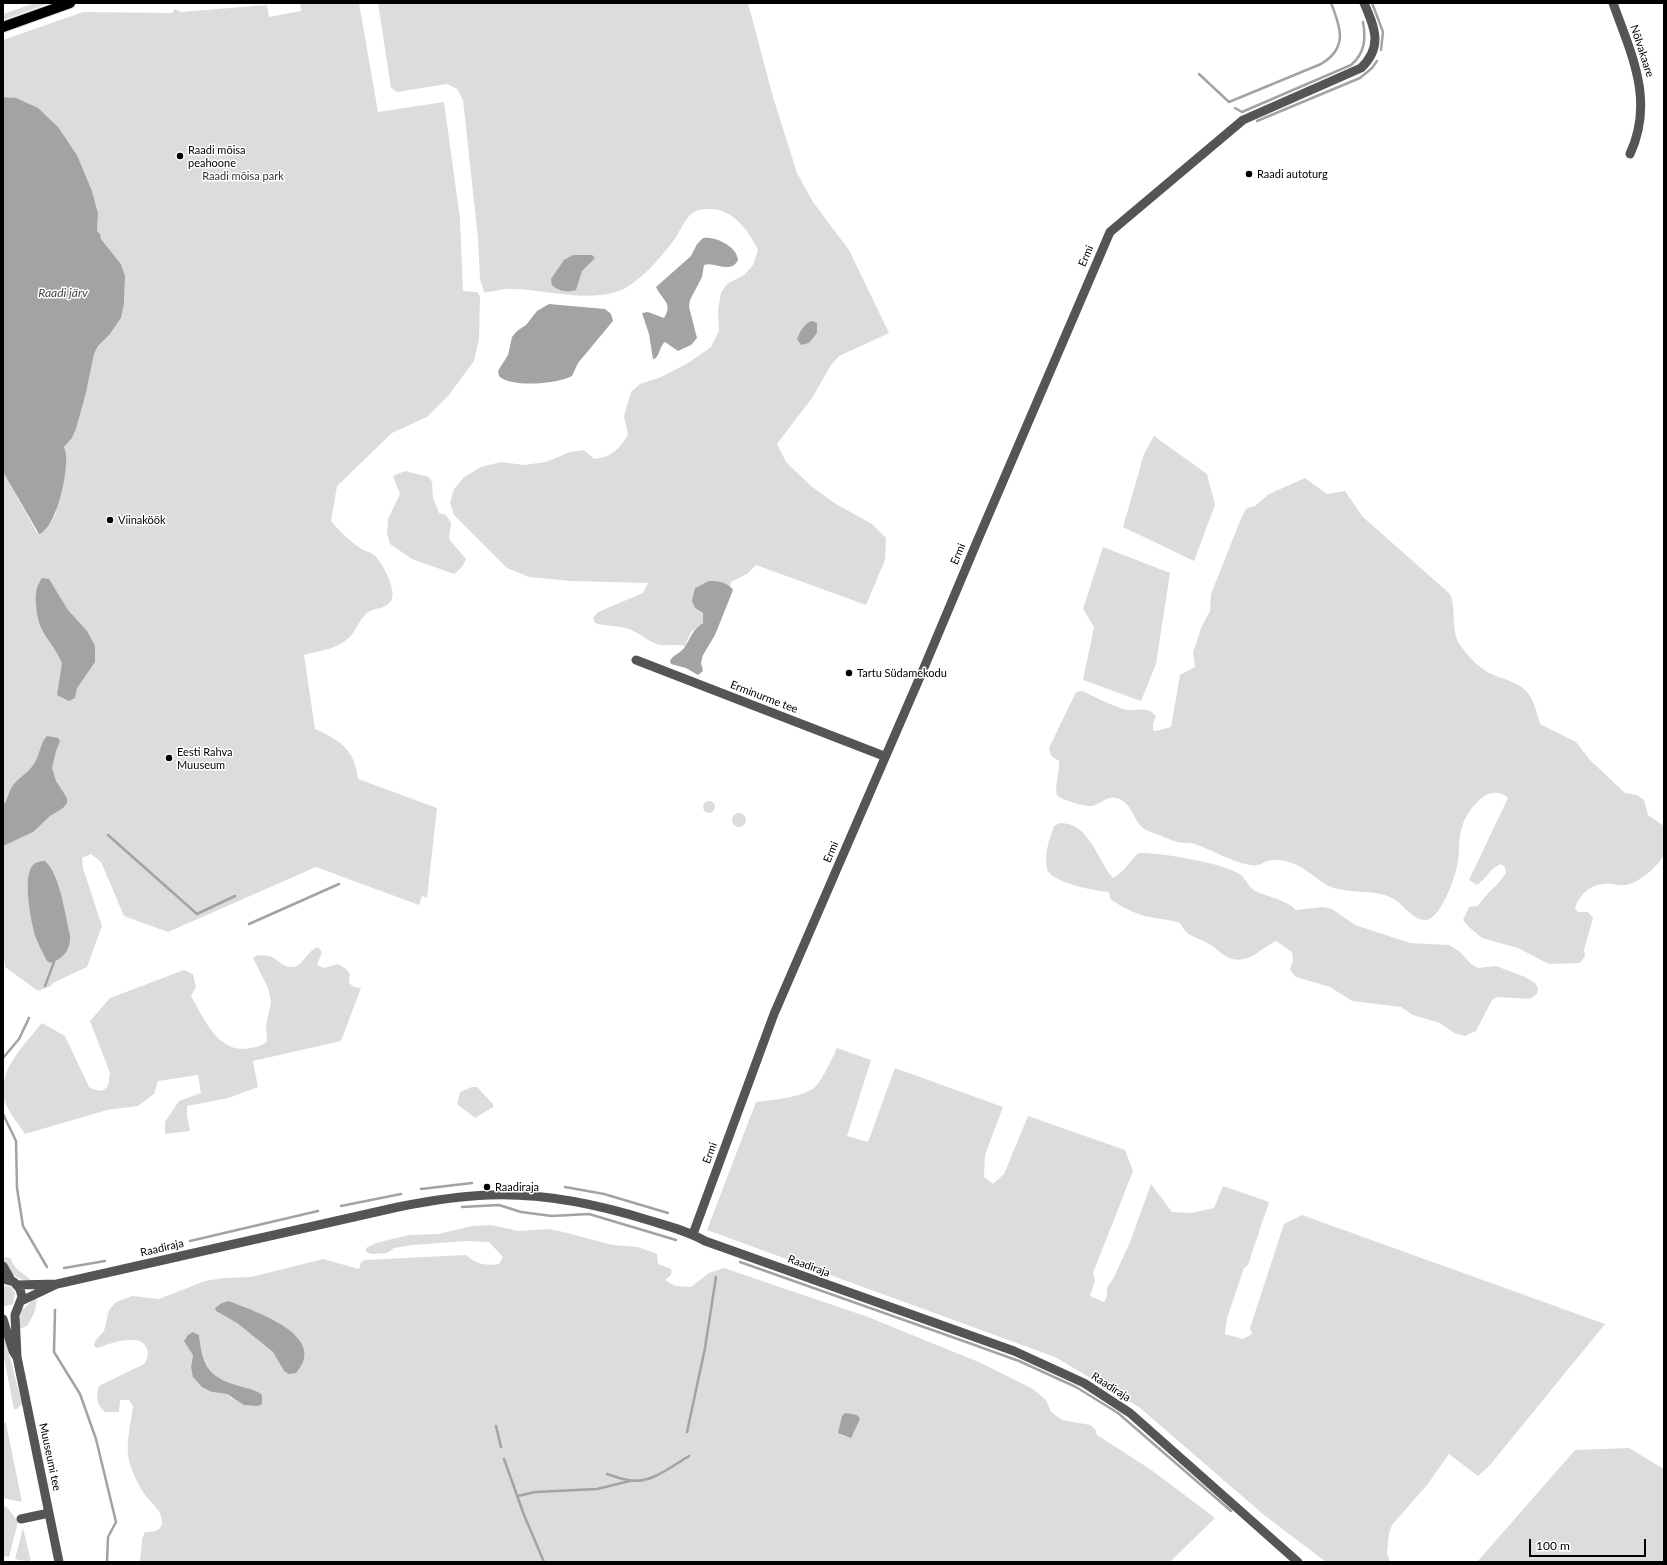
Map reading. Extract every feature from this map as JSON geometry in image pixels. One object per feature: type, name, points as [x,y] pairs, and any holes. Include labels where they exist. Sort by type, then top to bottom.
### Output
[{"type":"main road","points":[[3,27],[70,3]]},
{"type":"street","name":"Ermi","points":[[693,1234],[774,1014],[1110,232],[1243,120],[1361,68],[1373,54],[1375,43],[1372,21],[1364,3]]},
{"type":"street","name":"Nõlvakaare","points":[[1613,3],[1638,73],[1641,92],[1642,110],[1638,138],[1630,154]]},
{"type":"street","name":"Erminurme tee","points":[[636,660],[884,756]]},
{"type":"street","name":"Raadiraja","points":[[18,1305],[57,1284],[398,1207],[441,1199],[499,1194],[555,1198],[620,1210],[693,1234],[705,1242],[1014,1351],[1084,1383],[1130,1413],[1298,1562]]},
{"type":"street","name":"Muuseumi tee","points":[[3,1266],[10,1281],[21,1293],[15,1320],[17,1357],[59,1562]]},
{"type":"street","name":"Raadiraja","points":[[10,1281],[57,1284]]},
{"type":"street","points":[[3,1313],[18,1305]]},
{"type":"street","name":"Muuseumi tee","points":[[3,1319],[13,1351],[17,1357]]},
{"type":"street","points":[[21,1519],[49,1513]]},
{"type":"green space","points":[[35,3],[50,3],[3,20],[3,14]]},
{"type":"green space","name":"Raadi mõisa park","points":[[300,3],[359,3],[378,112],[444,102],[460,219],[463,291],[477,292],[480,296],[479,339],[474,361],[448,396],[427,417],[392,433],[337,486],[331,521],[352,542],[372,554],[381,563],[390,582],[393,594],[392,599],[390,603],[384,607],[367,613],[353,633],[337,646],[304,655],[315,729],[332,737],[345,747],[354,760],[358,779],[437,808],[427,898],[422,896],[419,905],[316,867],[168,932],[124,916],[101,862],[91,854],[82,858],[83,868],[102,926],[87,967],[53,983],[51,986],[38,991],[5,967],[3,949],[3,472],[37,533],[46,530],[55,515],[64,478],[66,456],[64,447],[72,438],[76,429],[86,393],[94,354],[98,346],[110,334],[121,318],[124,304],[125,276],[121,264],[101,239],[97,231],[98,213],[92,191],[77,155],[68,142],[10,97],[3,97],[3,40],[83,12],[172,13],[175,9],[181,12],[267,5],[269,17],[301,11]]},
{"type":"green space","points":[[378,3],[748,3],[773,97],[797,173],[813,202],[849,250],[889,333],[839,356],[831,365],[812,398],[777,444],[786,462],[811,486],[836,504],[872,524],[886,538],[885,560],[866,605],[756,565],[747,574],[731,582],[730,586],[712,582],[695,588],[695,608],[703,613],[703,623],[691,632],[685,646],[660,645],[629,629],[595,623],[593,618],[598,612],[643,593],[648,583],[571,581],[529,577],[507,568],[454,515],[450,503],[454,489],[464,477],[481,467],[501,462],[524,465],[546,462],[570,452],[584,450],[594,459],[614,452],[628,435],[624,416],[631,392],[640,384],[661,377],[688,363],[711,347],[719,331],[718,310],[721,293],[727,284],[744,275],[753,265],[758,250],[744,228],[732,216],[717,210],[701,210],[689,216],[671,244],[643,275],[635,282],[619,291],[593,296],[511,289],[484,292],[480,279],[478,238],[463,100],[457,89],[447,84],[397,92],[391,88]]},
{"type":"green space","points":[[1154,436],[1207,474],[1215,505],[1194,561],[1123,527],[1144,454]]},
{"type":"green space","points":[[405,471],[429,477],[432,482],[433,498],[439,513],[446,515],[451,523],[449,539],[466,559],[462,567],[454,574],[412,559],[390,544],[387,533],[388,519],[400,494],[393,476]]},
{"type":"green space","points":[[1305,478],[1327,494],[1345,491],[1363,517],[1450,594],[1453,606],[1455,633],[1460,645],[1469,657],[1489,673],[1523,688],[1532,699],[1540,724],[1576,742],[1590,760],[1625,793],[1637,795],[1644,800],[1648,815],[1664,826],[1665,851],[1658,864],[1653,869],[1631,884],[1599,884],[1586,891],[1579,899],[1575,908],[1578,912],[1588,912],[1593,918],[1584,950],[1585,956],[1580,963],[1549,964],[1518,948],[1482,938],[1463,920],[1469,907],[1478,906],[1506,873],[1505,867],[1501,864],[1494,868],[1477,885],[1469,880],[1508,798],[1501,794],[1494,793],[1487,795],[1475,804],[1466,817],[1460,833],[1459,856],[1449,892],[1436,914],[1426,920],[1415,917],[1392,898],[1385,895],[1331,887],[1290,862],[1273,860],[1261,864],[1250,865],[1229,859],[1195,844],[1177,842],[1148,831],[1139,824],[1127,804],[1117,798],[1110,798],[1095,805],[1089,806],[1068,801],[1057,795],[1056,789],[1059,761],[1051,756],[1049,748],[1076,692],[1082,691],[1107,703],[1127,710],[1148,710],[1156,716],[1153,724],[1153,730],[1156,731],[1171,727],[1180,675],[1195,667],[1193,653],[1201,628],[1210,611],[1211,594],[1242,516],[1247,508],[1255,506],[1269,494]]},
{"type":"green space","points":[[1103,547],[1170,573],[1156,664],[1141,701],[1083,680],[1094,627],[1083,609]]},
{"type":"green space","points":[[707,801],[711,801],[715,807],[711,813],[707,813],[703,809],[703,805]]},
{"type":"green space","points":[[736,813],[742,813],[746,817],[746,823],[742,827],[736,827],[732,823],[732,817]]},
{"type":"green space","points":[[1060,823],[1079,829],[1086,836],[1113,878],[1124,870],[1138,853],[1175,856],[1221,866],[1241,875],[1255,891],[1282,901],[1296,910],[1323,907],[1332,909],[1355,925],[1410,943],[1449,945],[1459,951],[1471,964],[1478,968],[1496,966],[1525,977],[1535,983],[1538,988],[1537,994],[1530,999],[1498,997],[1492,1000],[1476,1031],[1465,1036],[1454,1033],[1440,1023],[1413,1015],[1401,1007],[1352,1001],[1330,987],[1296,977],[1290,970],[1293,960],[1292,952],[1276,941],[1245,959],[1232,959],[1222,954],[1211,945],[1189,934],[1180,923],[1136,913],[1110,899],[1109,892],[1094,890],[1065,882],[1050,874],[1046,863],[1048,847],[1054,826]]},
{"type":"green space","points":[[318,947],[322,952],[317,965],[324,968],[338,964],[346,969],[350,974],[349,983],[354,987],[361,988],[341,1041],[253,1061],[258,1087],[228,1098],[187,1106],[190,1131],[165,1134],[165,1122],[179,1101],[201,1093],[198,1075],[158,1081],[154,1094],[138,1106],[107,1110],[25,1134],[7,1106],[3,1096],[3,1085],[10,1065],[15,1056],[42,1023],[65,1036],[89,1087],[99,1091],[106,1088],[108,1086],[110,1073],[90,1021],[110,998],[184,970],[193,974],[196,987],[191,996],[207,1024],[221,1041],[239,1049],[253,1048],[261,1045],[267,1041],[266,1025],[271,1002],[268,988],[253,958],[257,955],[269,956],[286,966],[292,967],[299,964],[311,951]]},
{"type":"green space","points":[[837,1048],[871,1060],[847,1136],[868,1142],[895,1068],[1003,1107],[985,1155],[984,1177],[993,1184],[1004,1174],[1028,1116],[1125,1150],[1133,1171],[1093,1273],[1095,1280],[1090,1296],[1104,1302],[1107,1296],[1107,1288],[1114,1277],[1130,1242],[1151,1184],[1172,1212],[1192,1213],[1214,1208],[1223,1186],[1269,1202],[1248,1265],[1244,1268],[1227,1318],[1225,1334],[1243,1339],[1252,1334],[1250,1328],[1284,1224],[1302,1215],[1605,1324],[1490,1465],[1478,1476],[1449,1454],[1427,1485],[1392,1525],[1389,1533],[1387,1553],[1390,1562],[1326,1562],[1264,1515],[1139,1407],[1055,1357],[707,1230],[756,1102],[792,1097],[811,1090],[819,1083]]},
{"type":"green space","points":[[472,1087],[477,1087],[493,1104],[493,1107],[475,1118],[457,1104],[460,1092]]},
{"type":"green space","points":[[491,1225],[519,1231],[549,1229],[613,1245],[638,1247],[657,1254],[658,1264],[671,1269],[671,1275],[665,1280],[675,1286],[691,1287],[709,1273],[724,1268],[868,1317],[981,1363],[1033,1389],[1046,1400],[1051,1412],[1062,1420],[1090,1425],[1095,1429],[1097,1435],[1150,1469],[1215,1518],[1170,1562],[140,1562],[142,1540],[145,1532],[153,1532],[158,1530],[162,1523],[162,1518],[158,1510],[141,1488],[129,1461],[128,1440],[133,1406],[129,1400],[120,1400],[119,1412],[105,1412],[98,1403],[97,1397],[99,1386],[144,1364],[148,1353],[144,1344],[132,1340],[124,1340],[97,1348],[94,1346],[95,1341],[104,1331],[109,1310],[116,1302],[132,1296],[159,1299],[205,1281],[224,1278],[251,1277],[323,1259],[359,1269],[361,1262],[365,1260],[466,1255],[481,1264],[499,1264],[503,1257],[489,1242],[467,1241],[412,1245],[394,1248],[387,1253],[372,1254],[366,1252],[366,1248],[376,1243],[409,1235],[438,1234],[472,1226]],"holes":[[[229,1301],[278,1322],[284,1371],[273,1352],[237,1323],[216,1311]],[[199,1335],[205,1361],[216,1375],[233,1384],[258,1391],[232,1399],[227,1394],[212,1392],[191,1367],[193,1355],[191,1350]]]},
{"type":"green space","points":[[3,1257],[10,1258],[16,1268],[33,1282],[22,1280],[14,1275]]},
{"type":"green space","points":[[3,1285],[11,1287],[15,1293],[13,1304],[3,1307]]},
{"type":"green space","points":[[36,1297],[36,1308],[31,1319],[27,1326],[19,1329],[21,1311]]},
{"type":"green space","points":[[5,1338],[22,1404],[17,1409],[14,1409],[3,1353],[3,1340]]},
{"type":"green space","points":[[3,1422],[6,1423],[22,1502],[3,1498]]},
{"type":"green space","points":[[1629,1448],[1664,1469],[1664,1562],[1477,1562],[1575,1450]]},
{"type":"green space","points":[[3,1506],[7,1507],[18,1522],[9,1557],[3,1556]]},
{"type":"green space","points":[[23,1528],[31,1562],[15,1559]]},
{"type":"water","name":"Raadi järv","points":[[3,97],[16,98],[38,108],[58,127],[77,155],[92,191],[98,213],[97,231],[100,234],[101,239],[121,264],[125,276],[124,304],[121,318],[110,334],[98,346],[94,354],[86,393],[76,429],[72,438],[64,447],[66,464],[60,500],[51,522],[45,530],[39,534],[3,472]]},
{"type":"water","points":[[703,238],[719,240],[730,246],[737,255],[738,260],[731,267],[708,264],[704,265],[702,277],[690,300],[689,307],[697,338],[691,345],[678,351],[665,342],[657,356],[653,359],[649,334],[642,313],[648,312],[664,318],[668,309],[666,301],[656,287],[691,256],[697,244]]},
{"type":"water","points":[[573,255],[592,255],[595,258],[582,271],[576,290],[560,290],[552,285],[551,279],[564,260]]},
{"type":"water","points":[[549,304],[605,309],[611,314],[613,321],[578,363],[572,376],[556,381],[534,384],[505,380],[499,376],[498,371],[508,355],[512,337],[517,331],[526,325],[537,311]]},
{"type":"water","points":[[812,321],[817,323],[817,333],[809,343],[801,345],[797,339],[798,336],[805,326]]},
{"type":"water","points":[[42,578],[49,579],[68,610],[87,631],[95,646],[95,662],[77,688],[75,698],[69,701],[57,695],[62,663],[42,630],[37,615],[36,594],[38,584]]},
{"type":"water","points":[[709,581],[726,584],[733,590],[715,635],[703,655],[701,663],[703,671],[698,675],[686,668],[671,664],[670,661],[684,648],[694,632],[703,623],[703,613],[695,608],[692,601],[695,588]]},
{"type":"water","points":[[47,736],[58,738],[60,741],[52,768],[56,781],[67,798],[67,803],[63,808],[50,816],[33,832],[3,846],[3,806],[14,784],[30,770],[34,764]]},
{"type":"water","points":[[45,861],[55,875],[64,906],[70,935],[69,945],[66,952],[63,956],[51,963],[47,961],[36,938],[28,900],[28,879],[30,871],[35,863]]},
{"type":"water","points":[[229,1301],[270,1318],[284,1326],[296,1336],[303,1347],[304,1359],[296,1373],[289,1374],[284,1371],[273,1352],[237,1323],[216,1311],[215,1308],[222,1303]]},
{"type":"water","points":[[193,1332],[199,1335],[203,1356],[210,1370],[222,1380],[260,1393],[262,1395],[262,1404],[258,1406],[244,1405],[227,1394],[212,1392],[202,1387],[193,1377],[191,1367],[193,1355],[184,1341],[188,1335]]},
{"type":"water","points":[[845,1413],[857,1415],[860,1419],[851,1438],[838,1433],[842,1416]]},
{"type":"waterway","points":[[1199,74],[1229,102],[1321,64],[1330,58],[1339,44],[1339,29],[1331,3]]},
{"type":"waterway","points":[[1372,3],[1383,32],[1381,50]]},
{"type":"waterway","points":[[1235,108],[1242,112],[1351,65],[1362,51],[1364,40],[1363,22]]},
{"type":"waterway","points":[[1257,121],[1360,78],[1372,68],[1377,61]]},
{"type":"waterway","points":[[108,835],[197,914],[235,896]]},
{"type":"waterway","points":[[249,924],[339,884]]},
{"type":"waterway","points":[[45,986],[54,962]]},
{"type":"waterway","points":[[3,1058],[19,1039],[29,1018]]},
{"type":"waterway","points":[[3,1114],[16,1141],[17,1188],[23,1226],[47,1267]]},
{"type":"waterway","points":[[421,1189],[472,1183]]},
{"type":"waterway","points":[[565,1187],[604,1194],[668,1213]]},
{"type":"waterway","points":[[341,1206],[401,1194]]},
{"type":"waterway","points":[[462,1207],[499,1205],[521,1212],[552,1216],[589,1214],[676,1240]]},
{"type":"waterway","points":[[190,1241],[318,1211]]},
{"type":"waterway","points":[[153,1249],[167,1246]]},
{"type":"waterway","points":[[64,1268],[105,1261]]},
{"type":"waterway","points":[[740,1262],[1019,1361],[1076,1387],[1118,1413],[1231,1511]]},
{"type":"waterway","points":[[687,1432],[705,1348],[716,1277]]},
{"type":"waterway","points":[[55,1310],[54,1352],[80,1394],[96,1439],[116,1522],[108,1537],[107,1562]]},
{"type":"waterway","points":[[496,1426],[501,1447]]},
{"type":"waterway","points":[[607,1474],[628,1480],[644,1480],[660,1474],[689,1456]]},
{"type":"waterway","points":[[504,1459],[524,1515],[544,1562]]},
{"type":"waterway","points":[[518,1496],[535,1492],[597,1489],[630,1481]]},
{"type":"place","name":"Raadi mõisa peahoone","points":[[180,156]]},
{"type":"place","name":"Raadi autoturg","points":[[1249,174]]},
{"type":"place","name":"Viinaköök","points":[[110,520]]},
{"type":"place","name":"Tartu Südamekodu","points":[[849,673]]},
{"type":"place","name":"Eesti Rahva Muuseum","points":[[169,758]]},
{"type":"place","name":"Raadiraja","points":[[487,1187]]}]
